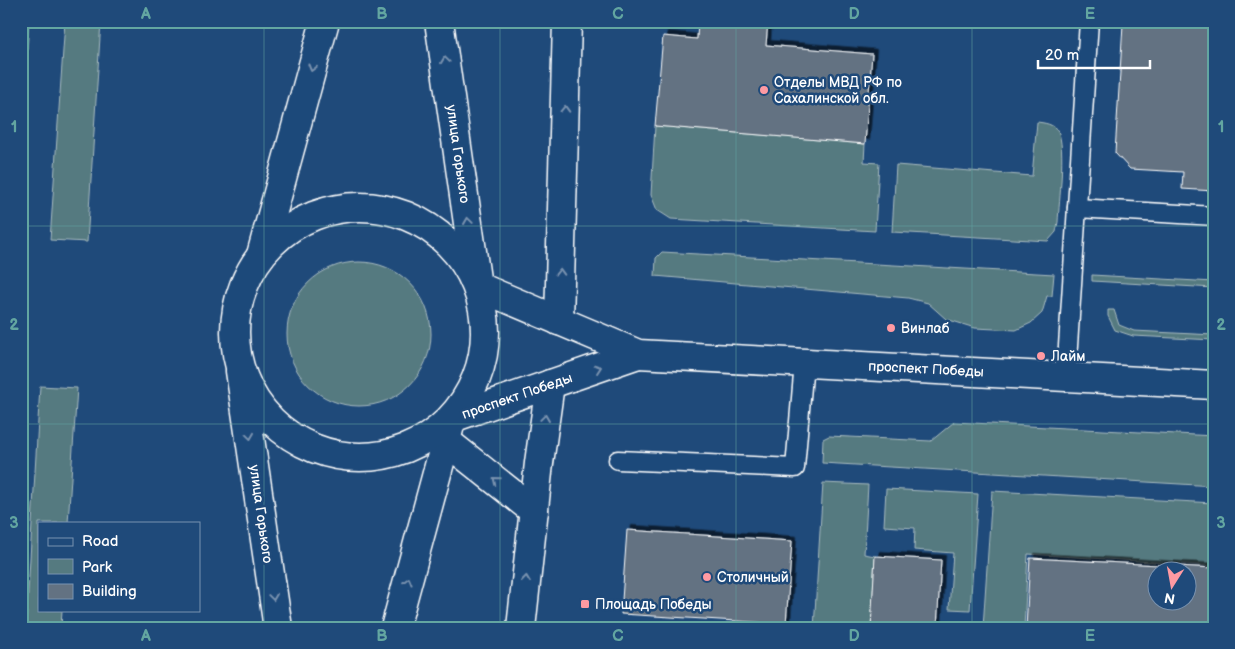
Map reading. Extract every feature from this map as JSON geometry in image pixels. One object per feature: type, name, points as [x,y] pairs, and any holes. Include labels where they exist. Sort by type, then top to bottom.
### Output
[{"type":"main road","points":[[325,21],[261,255],[242,291],[234,330],[240,371],[260,409],[292,438],[332,455],[376,458],[418,445],[449,429]]},
{"type":"main road","name":"улица Горького","points":[[440,21],[477,286]]},
{"type":"main road","points":[[559,321],[567,21]]},
{"type":"main road","points":[[261,255],[288,229],[322,213],[359,207],[396,213],[430,228],[458,254],[477,286],[486,321],[484,356],[472,390],[449,429],[395,628]]},
{"type":"main road","name":"проспект Победы","points":[[477,286],[638,354],[1214,385]]},
{"type":"main road","name":"проспект Победы","points":[[449,429],[550,384],[638,354]]},
{"type":"main road","name":"улица Горького","points":[[240,371],[278,628]]},
{"type":"main road","points":[[521,628],[550,384]]},
{"type":"main road","points":[[449,429],[534,511]]},
{"type":"lane","points":[[1066,377],[1089,21]]},
{"type":"lane","points":[[1077,208],[1214,216]]},
{"type":"lane","points":[[618,460],[795,468],[804,363]]},
{"type":"green space","points":[[21,21],[29,21],[21,143]]},
{"type":"green space","points":[[65,21],[101,21],[87,242],[50,240]]},
{"type":"green space","points":[[1037,122],[1049,124],[1058,131],[1062,149],[1058,222],[1056,232],[1048,241],[892,232],[896,165],[1032,176]]},
{"type":"green space","points":[[655,126],[865,144],[864,162],[879,163],[875,231],[671,219],[657,210],[651,195]]},
{"type":"green space","points":[[662,252],[1054,274],[1052,296],[1047,296],[1042,313],[1031,323],[1016,330],[975,328],[946,319],[928,303],[908,298],[655,276],[656,258]]},
{"type":"green space","points":[[359,262],[386,268],[399,274],[410,283],[419,294],[425,307],[431,334],[425,361],[419,374],[410,385],[399,394],[386,400],[359,406],[332,400],[319,394],[308,385],[299,374],[293,361],[287,334],[293,307],[299,294],[308,283],[319,274],[332,268]]},
{"type":"green space","points":[[1092,275],[1214,282],[1214,288],[1092,281]]},
{"type":"green space","points":[[1108,310],[1114,310],[1119,325],[1134,331],[1214,335],[1214,340],[1133,336],[1115,330],[1108,316]]},
{"type":"green space","points":[[40,386],[77,388],[68,522],[38,522],[38,612],[62,612],[61,628],[26,628]]},
{"type":"green space","points":[[954,422],[1214,436],[1214,486],[822,463],[823,439],[829,436],[931,441]]},
{"type":"green space","points":[[823,483],[868,485],[864,554],[875,556],[871,628],[814,628]]},
{"type":"green space","points":[[886,489],[978,494],[970,610],[949,609],[953,553],[914,550],[915,528],[884,526]]},
{"type":"green space","points":[[992,491],[1214,503],[1214,566],[1198,565],[1198,562],[1152,562],[1028,554],[1024,628],[983,628]]},
{"type":"building","name":"Отделы МВД РФ по Сахалинской обл.","points":[[698,21],[768,21],[766,45],[872,54],[865,144],[655,126],[663,36],[697,39]]},
{"type":"building","points":[[1140,21],[1214,21],[1214,191],[1182,189],[1183,172],[1130,169],[1115,153],[1123,24],[1139,25]]},
{"type":"building","name":"Столичный","points":[[627,530],[792,541],[786,624],[621,614]]},
{"type":"building","points":[[875,556],[941,560],[937,628],[871,628]]},
{"type":"building","points":[[1030,558],[1148,564],[1148,612],[1198,612],[1198,567],[1214,568],[1214,628],[1026,628]]},
{"type":"place","name":"Отделы МВД РФ по Сахалинской обл.","points":[[764,90]]},
{"type":"place","name":"Винлаб","points":[[891,328]]},
{"type":"place","name":"Лайм","points":[[1041,356]]},
{"type":"place","name":"Столичный","points":[[707,577]]},
{"type":"place","name":"Площадь Победы","points":[[585,604]]}]
